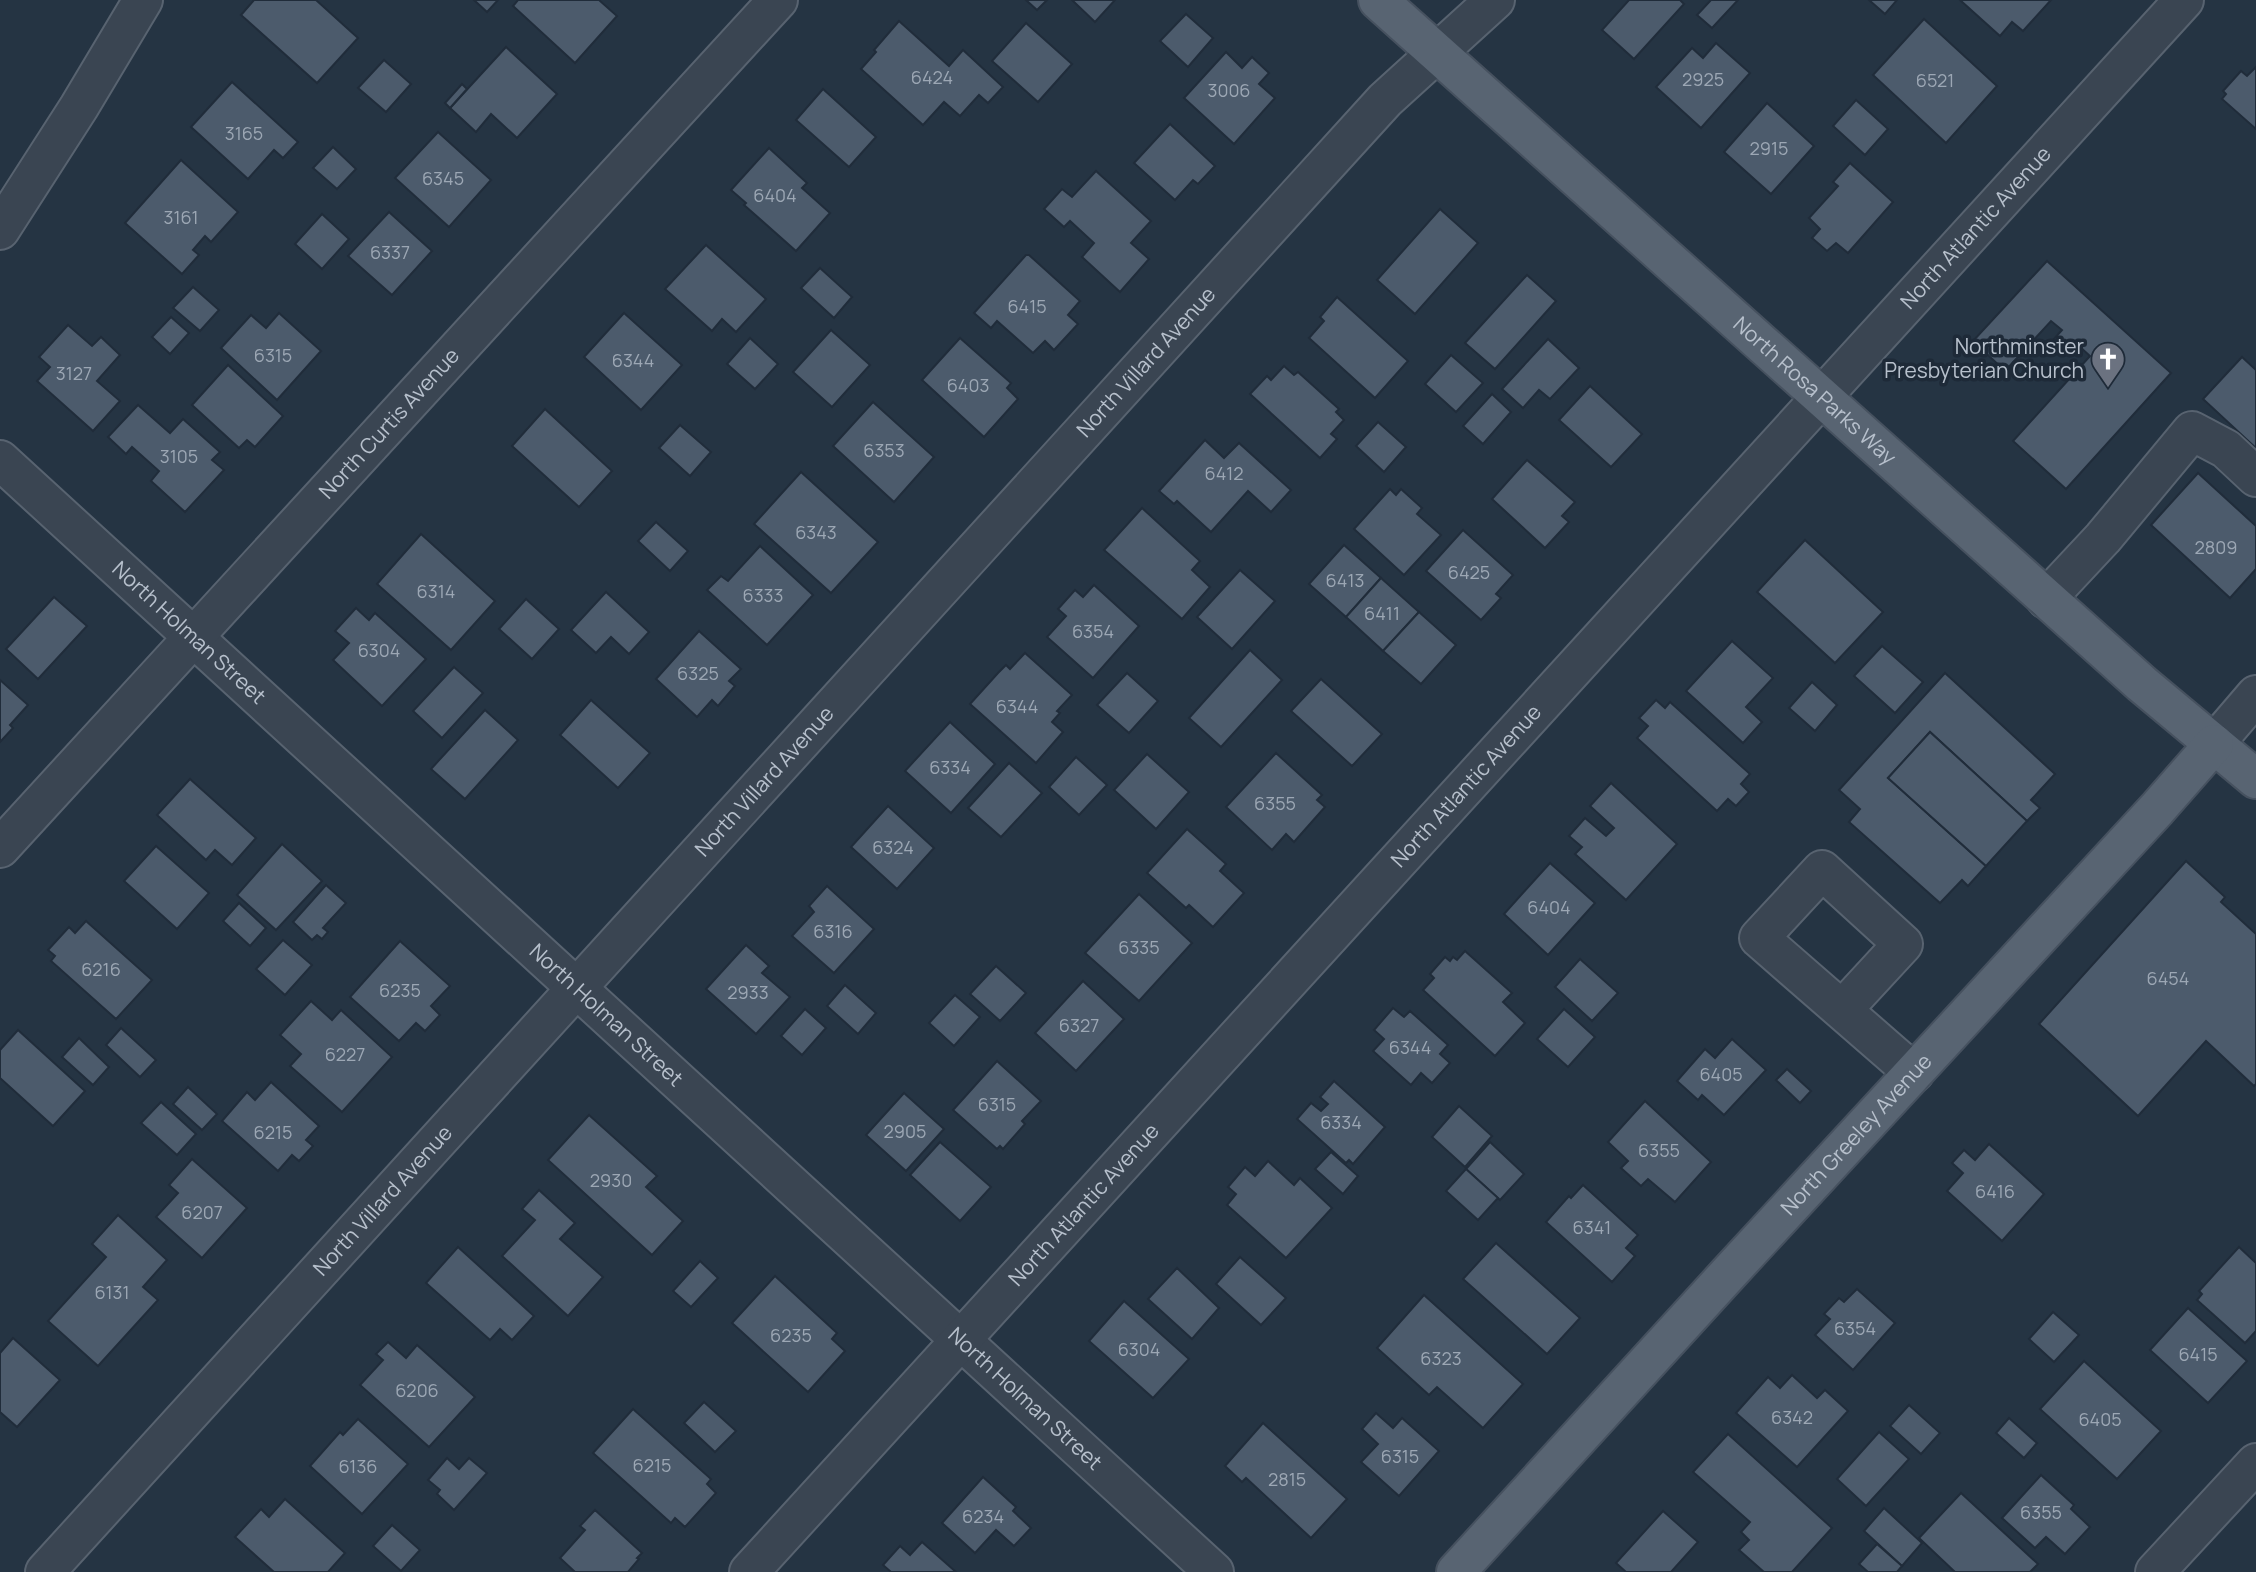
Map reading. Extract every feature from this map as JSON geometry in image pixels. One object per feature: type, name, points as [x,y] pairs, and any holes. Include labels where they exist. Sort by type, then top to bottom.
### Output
[{"type":"main road","name":"North Rosa Parks Way","points":[[1378,0],[2046,599],[2256,779]]},
{"type":"main road","name":"North Greeley Avenue","points":[[1456,1572],[2214,744]]},
{"type":"street","points":[[0,230],[79,107],[143,0]]},
{"type":"street","name":"North Curtis Avenue","points":[[0,848],[778,0]]},
{"type":"street","name":"North Villard Avenue","points":[[45,1572],[1385,100],[1495,0]]},
{"type":"street","name":"North Atlantic Avenue","points":[[749,1572],[2184,0]]},
{"type":"street","points":[[2046,599],[2103,538],[2192,431],[2226,449],[2256,477]]},
{"type":"street","name":"North Holman Street","points":[[0,460],[1214,1572]]},
{"type":"street","name":"North Greeley Avenue","points":[[2214,744],[2256,695]]},
{"type":"street","points":[[1843,1009],[1914,1073]]},
{"type":"street","points":[[2155,1572],[2256,1463]]},
{"type":"building","points":[[254,0],[316,0],[358,38],[317,83],[241,15]]},
{"type":"building","points":[[474,0],[498,0],[487,12]]},
{"type":"building","points":[[518,0],[599,0],[617,16],[575,63],[513,6]]},
{"type":"building","points":[[1026,0],[1047,0],[1037,10]]},
{"type":"building","points":[[1072,0],[1115,0],[1095,22]]},
{"type":"building","points":[[1629,0],[1680,0],[1684,4],[1634,59],[1602,30]]},
{"type":"building","points":[[1711,0],[1738,0],[1712,28],[1697,15]]},
{"type":"building","points":[[1869,0],[1897,0],[1885,14]]},
{"type":"building","points":[[1960,0],[2051,0],[2023,31],[2012,22],[2000,36]]},
{"type":"building","points":[[1186,14],[1213,38],[1188,67],[1160,41]]},
{"type":"building","points":[[1924,19],[1997,86],[1946,143],[1873,75]]},
{"type":"building","points":[[899,21],[949,66],[963,50],[1003,87],[988,103],[979,95],[960,116],[944,102],[923,125],[861,69]]},
{"type":"building","points":[[1026,23],[1072,64],[1038,102],[992,61]]},
{"type":"building","points":[[1716,43],[1750,73],[1701,128],[1656,87],[1692,48],[1703,58]]},
{"type":"building","points":[[506,47],[557,94],[517,138],[491,114],[476,132],[450,108]]},
{"type":"building","points":[[1226,52],[1242,68],[1252,57],[1269,73],[1259,84],[1275,98],[1234,144],[1184,98]]},
{"type":"building","points":[[384,60],[411,84],[386,112],[358,88]]},
{"type":"building","points":[[2256,67],[2256,129],[2222,99],[2226,94],[2223,91],[2241,71],[2247,76]]},
{"type":"building","points":[[232,82],[298,142],[283,158],[274,150],[248,179],[191,127]]},
{"type":"building","points":[[462,84],[467,89],[450,108],[445,103]]},
{"type":"building","points":[[823,89],[876,137],[849,167],[796,120]]},
{"type":"building","points":[[1856,100],[1888,129],[1865,155],[1833,126]]},
{"type":"building","points":[[1767,103],[1814,146],[1771,194],[1724,152]]},
{"type":"building","points":[[1170,124],[1215,166],[1198,184],[1193,180],[1175,200],[1134,163]]},
{"type":"building","points":[[438,132],[491,180],[449,227],[395,178]]},
{"type":"building","points":[[333,147],[356,169],[337,189],[313,168]]},
{"type":"building","points":[[769,148],[807,183],[802,188],[830,213],[796,251],[731,190]]},
{"type":"building","points":[[181,160],[238,212],[211,242],[205,236],[193,250],[199,255],[182,274],[125,223]]},
{"type":"building","points":[[1850,163],[1893,202],[1848,253],[1836,243],[1827,251],[1812,238],[1820,229],[1809,218],[1838,186],[1833,182]]},
{"type":"building","points":[[1096,171],[1151,221],[1131,243],[1149,259],[1120,292],[1082,257],[1094,243],[1070,221],[1064,227],[1044,209],[1062,189],[1072,197]]},
{"type":"building","points":[[1440,209],[1478,243],[1415,314],[1377,280]]},
{"type":"building","points":[[389,212],[432,251],[392,295],[348,256]]},
{"type":"building","points":[[322,214],[349,239],[322,269],[295,244]]},
{"type":"building","points":[[706,245],[766,299],[736,332],[722,319],[712,331],[665,289]]},
{"type":"building","points":[[1026,255],[1080,301],[1068,315],[1078,324],[1054,350],[1045,341],[1033,353],[997,321],[991,328],[974,313]]},
{"type":"building","name":"Northminster Presbyterian Church","points":[[2047,261],[2171,373],[2066,489],[2013,441],[2090,356],[2080,347],[2071,356],[2053,340],[2062,330],[2051,321],[2005,371],[1973,341]]},
{"type":"building","points":[[820,268],[852,297],[834,318],[801,288]]},
{"type":"building","points":[[1527,275],[1556,301],[1495,369],[1465,343]]},
{"type":"building","points":[[193,287],[219,310],[200,331],[173,308]]},
{"type":"building","points":[[1337,297],[1408,361],[1375,398],[1309,338],[1324,321],[1320,317]]},
{"type":"building","points":[[279,313],[321,351],[277,400],[221,348],[251,315],[266,328]]},
{"type":"building","points":[[624,313],[682,365],[641,410],[584,357]]},
{"type":"building","points":[[171,317],[189,333],[170,354],[152,337]]},
{"type":"building","points":[[68,325],[92,346],[101,337],[120,355],[97,381],[120,401],[93,431],[37,381],[50,367],[39,357]]},
{"type":"building","points":[[831,330],[870,365],[832,407],[793,372]]},
{"type":"building","points":[[750,338],[778,364],[755,389],[727,364]]},
{"type":"building","points":[[960,338],[1011,383],[1007,388],[1018,399],[984,437],[922,380]]},
{"type":"building","points":[[1548,339],[1579,368],[1550,399],[1539,390],[1523,408],[1502,389]]},
{"type":"building","points":[[1451,355],[1483,383],[1456,412],[1425,384]]},
{"type":"building","points":[[2242,357],[2256,370],[2256,448],[2203,399]]},
{"type":"building","points":[[228,365],[283,416],[255,447],[247,440],[239,448],[192,405]]},
{"type":"building","points":[[1284,366],[1294,375],[1298,372],[1339,409],[1336,412],[1344,420],[1331,434],[1337,439],[1320,458],[1250,394],[1267,376],[1271,380]]},
{"type":"building","points":[[1590,386],[1642,434],[1611,467],[1559,420]]},
{"type":"building","points":[[1492,394],[1511,412],[1483,444],[1463,426]]},
{"type":"building","points":[[873,402],[934,457],[894,502],[833,446]]},
{"type":"building","points":[[138,405],[170,433],[183,419],[220,452],[212,460],[224,470],[185,512],[151,481],[159,471],[132,447],[126,454],[108,437]]},
{"type":"building","points":[[545,409],[612,471],[579,507],[512,446]]},
{"type":"building","points":[[1378,422],[1406,447],[1384,472],[1356,446]]},
{"type":"building","points":[[680,425],[711,452],[690,476],[659,448]]},
{"type":"building","points":[[1205,440],[1224,458],[1239,443],[1291,490],[1271,512],[1248,491],[1211,532],[1177,501],[1174,504],[1159,491]]},
{"type":"building","points":[[1527,460],[1575,502],[1562,516],[1569,522],[1545,548],[1492,499]]},
{"type":"building","points":[[801,472],[878,542],[831,593],[754,524]]},
{"type":"building","points":[[2198,473],[2256,526],[2256,569],[2230,598],[2151,525]]},
{"type":"building","points":[[1390,489],[1396,495],[1401,489],[1422,508],[1417,514],[1441,535],[1404,575],[1354,529]]},
{"type":"building","points":[[1142,508],[1200,561],[1192,570],[1210,587],[1182,619],[1104,550]]},
{"type":"building","points":[[656,522],[688,551],[670,571],[638,541]]},
{"type":"building","points":[[1463,530],[1513,575],[1496,594],[1501,598],[1481,620],[1426,571]]},
{"type":"building","points":[[421,534],[495,601],[451,650],[377,584]]},
{"type":"building","points":[[1805,540],[1883,612],[1835,663],[1757,592]]},
{"type":"building","points":[[1344,545],[1381,578],[1346,617],[1309,584]]},
{"type":"building","points":[[760,546],[813,595],[767,645],[707,590],[721,576],[728,581]]},
{"type":"building","points":[[1240,570],[1275,601],[1232,649],[1197,617]]},
{"type":"building","points":[[1381,578],[1419,612],[1383,651],[1346,617]]},
{"type":"building","points":[[1094,585],[1139,626],[1093,678],[1047,637],[1066,616],[1058,609],[1075,590],[1083,597]]},
{"type":"building","points":[[606,592],[649,632],[629,654],[611,637],[596,653],[571,630]]},
{"type":"building","points":[[54,597],[87,626],[38,679],[6,649]]},
{"type":"building","points":[[526,599],[559,629],[532,659],[499,629]]},
{"type":"building","points":[[356,608],[369,620],[375,613],[426,659],[382,706],[333,660],[349,643],[335,631]]},
{"type":"building","points":[[1419,612],[1456,645],[1421,684],[1383,651]]},
{"type":"building","points":[[699,631],[741,669],[729,681],[735,686],[718,706],[712,700],[697,717],[656,679]]},
{"type":"building","points":[[1732,641],[1773,678],[1746,707],[1762,722],[1743,743],[1686,691]]},
{"type":"building","points":[[1882,646],[1923,682],[1895,713],[1854,676]]},
{"type":"building","points":[[1250,650],[1282,680],[1221,747],[1189,718]]},
{"type":"building","points":[[1025,653],[1072,695],[1057,711],[1060,713],[1052,722],[1063,732],[1036,763],[970,704],[1006,665],[1010,669]]},
{"type":"building","points":[[454,667],[483,693],[442,738],[413,711]]},
{"type":"building","points":[[1127,673],[1158,701],[1129,733],[1097,705]]},
{"type":"building","points":[[1945,673],[2055,774],[2031,800],[2040,808],[2027,821],[1930,732],[1888,778],[1986,866],[1968,886],[1962,880],[1940,903],[1849,822],[1860,809],[1839,790]]},
{"type":"building","points":[[1321,679],[1382,734],[1352,766],[1291,711]]},
{"type":"building","points":[[0,680],[28,705],[10,725],[13,728],[0,742]]},
{"type":"building","points":[[1812,682],[1837,705],[1815,731],[1789,708]]},
{"type":"building","points":[[591,700],[650,753],[618,788],[560,735]]},
{"type":"building","points":[[1656,700],[1665,708],[1670,702],[1750,774],[1741,784],[1749,792],[1736,806],[1728,799],[1717,811],[1637,738],[1648,726],[1639,718]]},
{"type":"building","points":[[485,710],[518,740],[465,799],[431,769]]},
{"type":"building","points":[[950,722],[995,764],[951,813],[905,771]]},
{"type":"building","points":[[1930,732],[2027,821],[1986,866],[1888,778]]},
{"type":"building","points":[[1276,753],[1322,795],[1317,800],[1325,807],[1294,842],[1286,834],[1272,850],[1226,807]]},
{"type":"building","points":[[1147,754],[1189,792],[1156,829],[1114,790]]},
{"type":"building","points":[[1076,757],[1107,785],[1079,815],[1049,787]]},
{"type":"building","points":[[1009,763],[1042,793],[1001,837],[968,808]]},
{"type":"building","points":[[190,779],[256,838],[232,865],[215,850],[206,860],[157,815]]},
{"type":"building","points":[[1611,783],[1677,844],[1626,900],[1575,854],[1582,847],[1569,836],[1585,818],[1606,836],[1614,828],[1590,806]]},
{"type":"building","points":[[888,806],[934,848],[897,889],[851,847]]},
{"type":"building","points":[[1187,829],[1226,864],[1220,871],[1244,893],[1213,927],[1189,905],[1186,908],[1147,873]]},
{"type":"building","points":[[282,844],[322,881],[276,930],[237,895]]},
{"type":"building","points":[[156,846],[209,893],[177,929],[124,881]]},
{"type":"building","points":[[2186,861],[2225,897],[2221,902],[2256,934],[2256,1084],[2254,1086],[2206,1041],[2138,1116],[2039,1024]]},
{"type":"building","points":[[1550,863],[1595,903],[1548,955],[1504,914]]},
{"type":"building","points":[[326,885],[346,903],[323,928],[328,932],[322,939],[317,935],[312,940],[293,922]]},
{"type":"building","points":[[827,886],[874,929],[834,973],[792,936],[814,912],[809,906]]},
{"type":"building","points":[[1139,894],[1192,943],[1139,1001],[1085,953]]},
{"type":"building","points":[[239,903],[266,928],[250,946],[223,921]]},
{"type":"building","points":[[86,921],[152,980],[116,1019],[51,961],[55,956],[48,950],[69,927],[75,933]]},
{"type":"building","points":[[283,940],[312,965],[285,995],[256,969]]},
{"type":"building","points":[[400,941],[450,986],[431,1006],[440,1015],[425,1031],[416,1023],[399,1041],[350,997]]},
{"type":"building","points":[[746,945],[769,966],[762,973],[790,997],[756,1034],[706,989]]},
{"type":"building","points":[[1465,951],[1512,993],[1503,1002],[1525,1023],[1495,1056],[1423,990],[1434,978],[1430,974],[1445,957],[1450,961],[1453,957],[1457,960]]},
{"type":"building","points":[[1580,959],[1618,993],[1592,1021],[1555,987]]},
{"type":"building","points":[[996,966],[1026,993],[1000,1021],[970,994]]},
{"type":"building","points":[[1083,981],[1124,1019],[1076,1071],[1035,1033]]},
{"type":"building","points":[[845,985],[876,1013],[858,1034],[827,1006]]},
{"type":"building","points":[[955,995],[980,1017],[954,1046],[929,1023]]},
{"type":"building","points":[[311,1001],[332,1020],[341,1010],[392,1057],[342,1112],[290,1066],[301,1054],[280,1035]]},
{"type":"building","points":[[1393,1008],[1404,1017],[1410,1011],[1448,1045],[1440,1054],[1450,1063],[1432,1083],[1421,1073],[1411,1085],[1373,1051],[1384,1039],[1374,1030]]},
{"type":"building","points":[[805,1009],[826,1028],[802,1055],[781,1036]]},
{"type":"building","points":[[1564,1009],[1595,1037],[1568,1067],[1537,1039]]},
{"type":"building","points":[[121,1028],[156,1060],[140,1077],[106,1045]]},
{"type":"building","points":[[18,1030],[85,1091],[53,1126],[0,1078],[0,1050]]},
{"type":"building","points":[[79,1038],[109,1067],[93,1085],[62,1057]]},
{"type":"building","points":[[1732,1039],[1766,1070],[1724,1115],[1702,1095],[1698,1100],[1677,1081],[1705,1049],[1715,1058]]},
{"type":"building","points":[[997,1061],[1041,1101],[1022,1121],[1025,1124],[1003,1149],[1000,1146],[997,1149],[953,1110]]},
{"type":"building","points":[[1787,1069],[1811,1091],[1800,1103],[1776,1080]]},
{"type":"building","points":[[1334,1081],[1385,1127],[1353,1164],[1349,1160],[1346,1163],[1297,1119],[1311,1103],[1321,1111],[1328,1104],[1320,1097]]},
{"type":"building","points":[[271,1082],[319,1126],[306,1140],[313,1146],[299,1161],[292,1155],[278,1171],[222,1121],[247,1092],[255,1100]]},
{"type":"building","points":[[188,1087],[217,1114],[202,1130],[173,1104]]},
{"type":"building","points":[[904,1093],[944,1129],[906,1171],[866,1135]]},
{"type":"building","points":[[1645,1101],[1711,1162],[1675,1202],[1648,1179],[1641,1186],[1621,1168],[1628,1161],[1608,1142]]},
{"type":"building","points":[[161,1102],[196,1134],[177,1155],[141,1123]]},
{"type":"building","points":[[1459,1106],[1492,1136],[1465,1167],[1432,1137]]},
{"type":"building","points":[[589,1115],[657,1176],[646,1187],[683,1221],[652,1255],[548,1160]]},
{"type":"building","points":[[940,1142],[991,1187],[960,1221],[910,1175]]},
{"type":"building","points":[[1490,1142],[1524,1174],[1500,1200],[1466,1169]]},
{"type":"building","points":[[1989,1144],[2044,1194],[2002,1241],[1947,1191],[1963,1173],[1952,1163],[1964,1150],[1975,1160]]},
{"type":"building","points":[[1331,1152],[1358,1176],[1343,1194],[1315,1169]]},
{"type":"building","points":[[192,1159],[247,1208],[202,1258],[156,1217],[178,1193],[169,1185]]},
{"type":"building","points":[[1268,1161],[1294,1185],[1300,1178],[1332,1208],[1286,1258],[1227,1205],[1236,1194],[1228,1187],[1245,1167],[1255,1176]]},
{"type":"building","points":[[1466,1169],[1498,1198],[1478,1220],[1446,1191]]},
{"type":"building","points":[[1583,1185],[1638,1235],[1626,1248],[1635,1256],[1612,1282],[1546,1222],[1569,1196],[1571,1198]]},
{"type":"building","points":[[539,1190],[575,1223],[560,1239],[603,1277],[568,1316],[502,1256],[535,1220],[522,1209]]},
{"type":"building","points":[[118,1215],[167,1260],[143,1287],[158,1300],[98,1366],[48,1321],[106,1257],[92,1244]]},
{"type":"building","points":[[1496,1243],[1580,1318],[1547,1354],[1463,1279]]},
{"type":"building","points":[[458,1247],[534,1316],[512,1340],[500,1329],[490,1340],[426,1283]]},
{"type":"building","points":[[2239,1247],[2256,1263],[2256,1331],[2245,1343],[2197,1300],[2202,1294],[2199,1291]]},
{"type":"building","points":[[1240,1257],[1286,1298],[1261,1325],[1216,1284]]},
{"type":"building","points":[[700,1261],[718,1278],[691,1307],[673,1291]]},
{"type":"building","points":[[1177,1268],[1219,1308],[1192,1339],[1148,1299]]},
{"type":"building","points":[[775,1276],[837,1333],[832,1339],[845,1351],[808,1392],[732,1323]]},
{"type":"building","points":[[1857,1289],[1895,1323],[1853,1370],[1815,1335],[1830,1319],[1824,1314],[1839,1298],[1844,1302]]},
{"type":"building","points":[[1424,1295],[1523,1384],[1483,1428],[1437,1387],[1429,1395],[1377,1348]]},
{"type":"building","points":[[1124,1301],[1189,1359],[1153,1398],[1089,1341]]},
{"type":"building","points":[[2188,1308],[2247,1361],[2208,1403],[2150,1350]]},
{"type":"building","points":[[2053,1312],[2079,1335],[2054,1362],[2029,1339]]},
{"type":"building","points":[[13,1338],[60,1380],[17,1427],[0,1412],[0,1353]]},
{"type":"building","points":[[388,1342],[406,1358],[417,1345],[475,1397],[429,1447],[360,1385],[383,1360],[376,1354]]},
{"type":"building","points":[[2084,1361],[2161,1431],[2117,1479],[2040,1409]]},
{"type":"building","points":[[1792,1375],[1817,1398],[1825,1390],[1848,1411],[1797,1467],[1736,1413],[1768,1377],[1780,1388]]},
{"type":"building","points":[[704,1402],[736,1431],[715,1452],[684,1423]]},
{"type":"building","points":[[1909,1405],[1940,1433],[1921,1454],[1890,1426]]},
{"type":"building","points":[[633,1409],[711,1479],[707,1484],[716,1493],[685,1527],[675,1518],[671,1523],[593,1453]]},
{"type":"building","points":[[1376,1413],[1393,1428],[1402,1418],[1439,1451],[1399,1496],[1361,1462],[1378,1444],[1362,1429]]},
{"type":"building","points":[[2009,1418],[2037,1443],[2024,1458],[1996,1433]]},
{"type":"building","points":[[358,1419],[408,1464],[362,1514],[310,1466],[340,1432],[343,1435]]},
{"type":"building","points":[[1263,1423],[1347,1499],[1311,1538],[1246,1478],[1242,1482],[1225,1466]]},
{"type":"building","points":[[1879,1432],[1909,1459],[1866,1506],[1837,1479]]},
{"type":"building","points":[[1728,1434],[1832,1528],[1792,1572],[1764,1572],[1739,1550],[1749,1540],[1741,1532],[1750,1522],[1693,1472]]},
{"type":"building","points":[[447,1458],[459,1469],[469,1458],[487,1473],[454,1510],[437,1494],[440,1490],[428,1480]]},
{"type":"building","points":[[2041,1475],[2074,1505],[2071,1509],[2090,1527],[2065,1554],[2046,1537],[2035,1548],[2002,1518]]},
{"type":"building","points":[[983,1477],[1016,1507],[1013,1511],[1031,1528],[1014,1546],[996,1530],[975,1553],[942,1523]]},
{"type":"building","points":[[1961,1493],[2038,1564],[2030,1572],[1955,1572],[1919,1538]]},
{"type":"building","points":[[285,1499],[345,1553],[328,1572],[274,1572],[235,1537],[261,1509],[269,1517]]},
{"type":"building","points":[[1884,1508],[1922,1543],[1902,1566],[1864,1531]]},
{"type":"building","points":[[595,1510],[642,1553],[628,1572],[575,1572],[560,1558],[585,1530],[580,1526]]},
{"type":"building","points":[[1663,1511],[1698,1542],[1671,1572],[1626,1572],[1616,1563]]},
{"type":"building","points":[[392,1525],[420,1550],[401,1571],[373,1546]]},
{"type":"building","points":[[922,1542],[956,1572],[891,1572],[883,1565],[900,1546],[910,1555]]},
{"type":"building","points":[[1877,1544],[1902,1566],[1897,1572],[1868,1572],[1859,1564]]},
{"type":"place","name":"Northminster Presbyterian Church","points":[[2108,389]]}]
